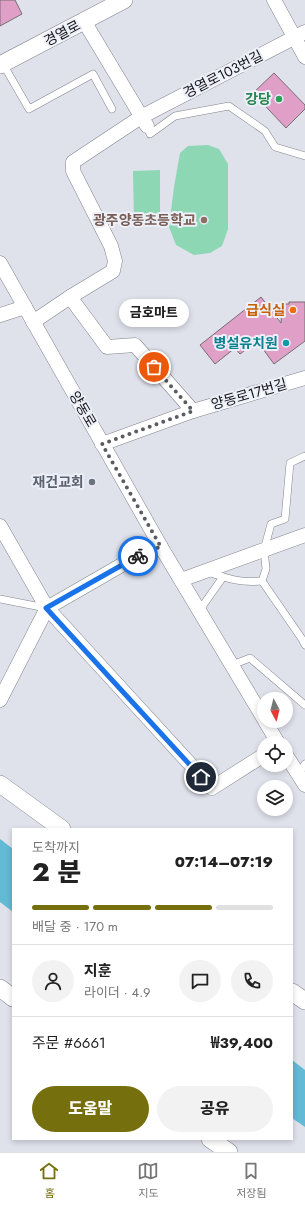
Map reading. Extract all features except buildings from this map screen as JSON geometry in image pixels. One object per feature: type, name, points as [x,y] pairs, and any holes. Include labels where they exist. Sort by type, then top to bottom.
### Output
[{"type":"street","name":"경열로","points":[[1,65],[124,0]]},
{"type":"street","points":[[274,0],[300,35],[305,57]]},
{"type":"street","points":[[84,21],[144,122]]},
{"type":"street","name":"경열로103번길","points":[[70,297],[113,271],[115,262],[111,246],[72,171],[73,162],[300,35]]},
{"type":"street","name":"양동로","points":[[0,263],[161,547],[257,708]]},
{"type":"street","points":[[33,322],[70,297],[107,347],[135,345],[193,411]]},
{"type":"street","points":[[0,315],[25,307]]},
{"type":"street","name":"양동로17번길","points":[[102,444],[193,411],[305,378]]},
{"type":"street","points":[[0,526],[46,608],[212,788],[257,759]]},
{"type":"street","points":[[181,580],[305,535]]},
{"type":"street","points":[[0,700],[46,608],[146,551],[161,547]]},
{"type":"street","points":[[293,764],[303,775]]},
{"type":"street","points":[[0,784],[61,828]]},
{"type":"street","points":[[0,988],[12,997]]},
{"type":"street","points":[[293,993],[305,1001]]},
{"type":"street","points":[[211,1140],[229,1152]]},
{"type":"lane","points":[[1,65],[30,109],[93,74],[112,109]]},
{"type":"lane","points":[[144,122],[150,134],[175,116],[229,106],[265,130],[275,147],[305,156]]},
{"type":"lane","points":[[262,581],[266,569],[264,550],[271,524],[286,519],[290,463],[305,456]]},
{"type":"lane","points":[[207,571],[222,577],[242,582],[262,581]]},
{"type":"lane","points":[[199,611],[222,577]]},
{"type":"lane","points":[[262,581],[305,645]]},
{"type":"lane","points":[[0,599],[46,608]]},
{"type":"lane","points":[[232,665],[250,658],[305,705]]},
{"type":"green space","points":[[208,145],[219,149],[228,164],[228,229],[222,246],[210,253],[194,255],[176,245],[169,227],[174,187],[180,153],[188,146]]},
{"type":"green space","points":[[160,170],[160,221],[134,221],[133,171]]},
{"type":"water","points":[[0,839],[12,848],[12,911],[0,902]]},
{"type":"water","points":[[293,1061],[305,1070],[305,1127],[293,1119]]},
{"type":"way so far","points":[[138,556],[146,551],[161,547],[102,444],[193,411],[154,367]]},
{"type":"place","name":"강당","points":[[279,99]]},
{"type":"place","name":"광주양동초등학교","points":[[204,220]]},
{"type":"place","name":"급식실","points":[[293,310]]},
{"type":"place","name":"병설유치원","points":[[286,343]]},
{"type":"place","name":"금호마트","points":[[154,367]]},
{"type":"place","name":"재건교회","points":[[92,482]]},
{"type":"route","points":[[138,556],[46,608],[201,777]]}]
